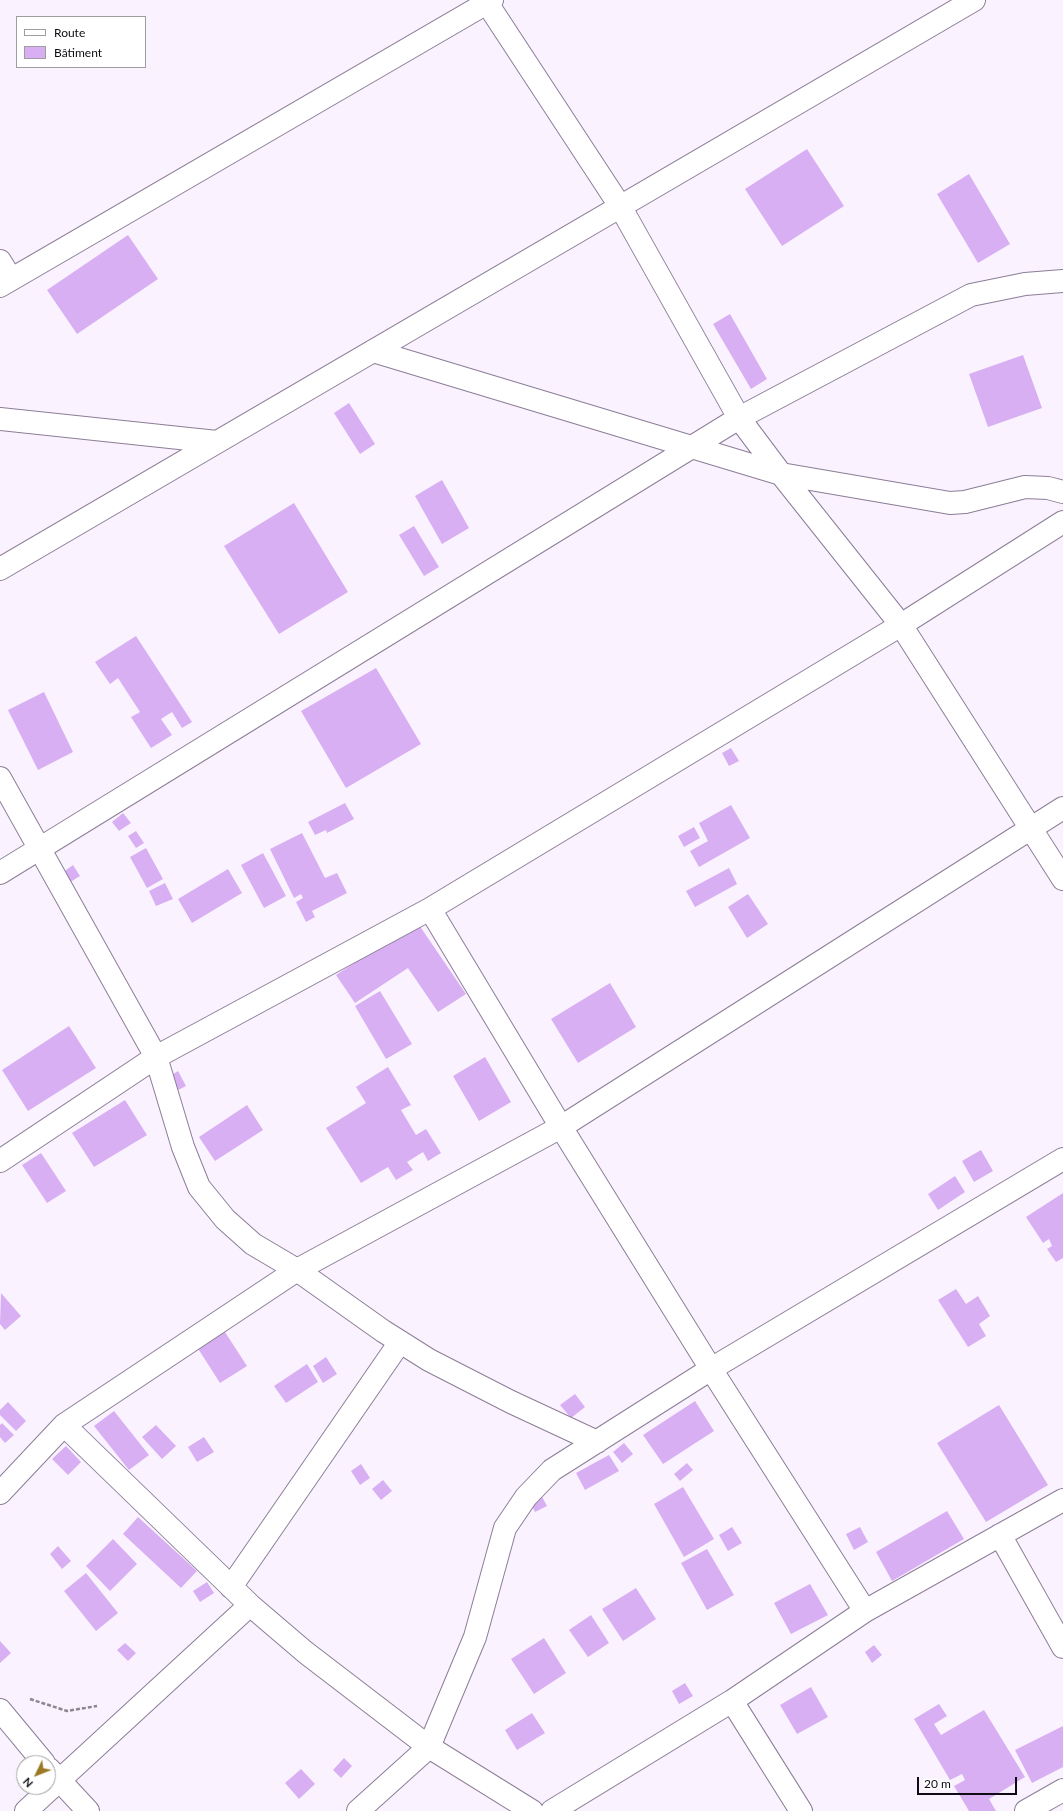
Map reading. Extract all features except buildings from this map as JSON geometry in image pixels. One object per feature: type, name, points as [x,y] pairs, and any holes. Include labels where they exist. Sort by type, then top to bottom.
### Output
[{"type":"street","points":[[0,569],[974,0]]},
{"type":"street","points":[[4,275],[488,1],[620,206],[739,418],[781,474],[901,625],[1063,879]]},
{"type":"street","points":[[0,873],[739,418],[971,295],[1025,284],[1063,281]]},
{"type":"street","points":[[373,351],[781,474],[950,503],[964,502],[1025,487],[1048,488],[1063,492]]},
{"type":"street","points":[[0,419],[217,442]]},
{"type":"street","points":[[0,1160],[156,1057],[430,909],[901,625],[1063,522]]},
{"type":"street","points":[[0,778],[156,1057],[183,1147],[199,1188],[226,1219],[253,1244],[298,1270],[400,1342],[429,1360],[504,1398],[597,1442]]},
{"type":"street","points":[[0,1493],[64,1425],[298,1270],[561,1127],[1063,808]]},
{"type":"street","points":[[430,909],[561,1127],[711,1369],[865,1612]]},
{"type":"street","points":[[358,1811],[429,1747],[475,1637],[505,1528],[526,1497],[552,1470],[711,1369],[1063,1159]]},
{"type":"street","points":[[231,1587],[400,1342]]},
{"type":"street","points":[[64,1425],[250,1605],[305,1652],[429,1747],[532,1811]]},
{"type":"street","points":[[552,1811],[732,1701],[865,1612],[1063,1500]]},
{"type":"street","points":[[1000,1535],[1063,1647]]},
{"type":"street","points":[[56,1771],[250,1605]]},
{"type":"street","points":[[732,1701],[801,1811]]},
{"type":"street","points":[[0,1710],[37,1755]]},
{"type":"street","points":[[56,1777],[88,1811]]},
{"type":"street","points":[[1026,1811],[1063,1790]]},
{"type":"street","points":[[26,1811],[38,1795]]},
{"type":"path","points":[[22,1697],[67,1711],[104,1705]]}]
